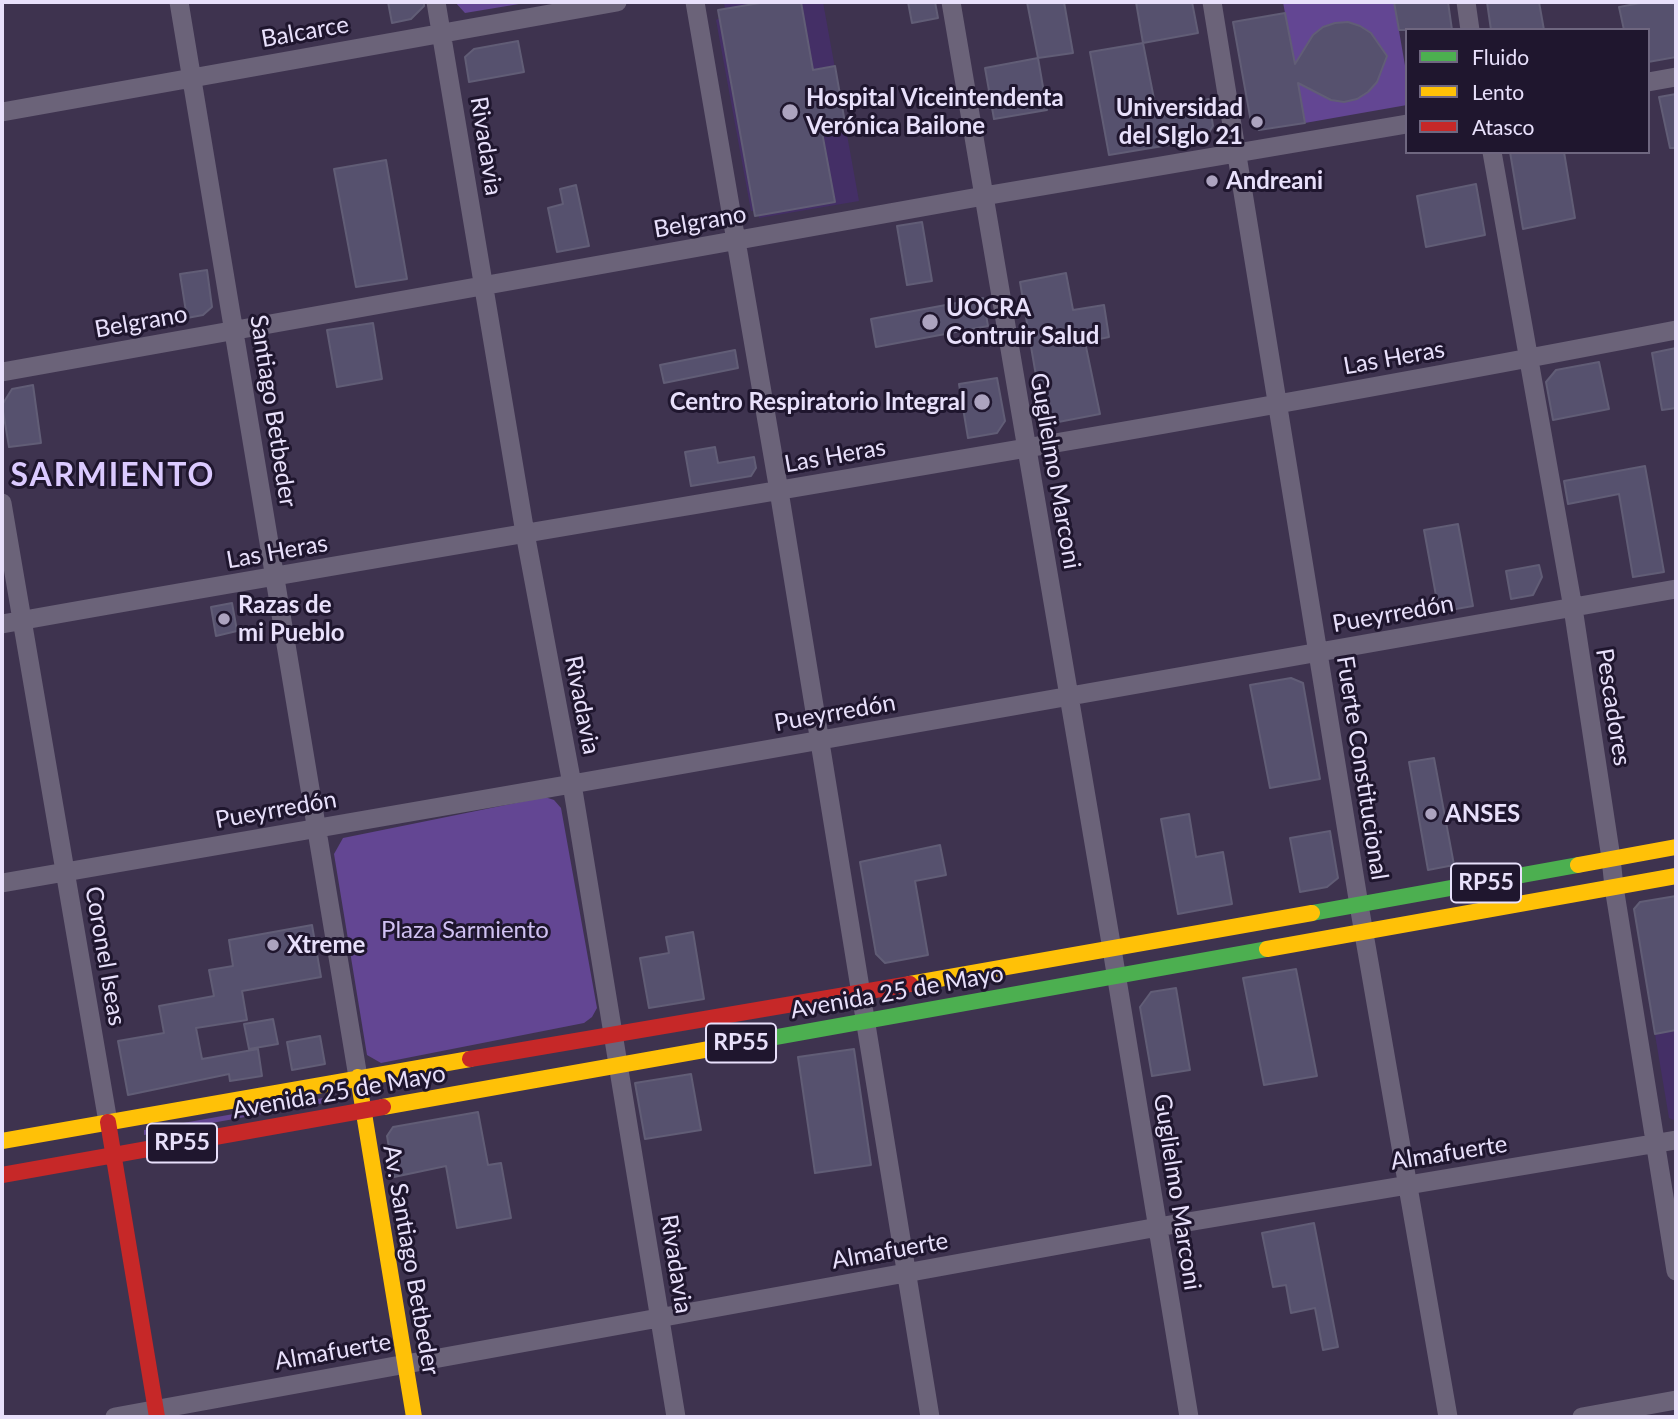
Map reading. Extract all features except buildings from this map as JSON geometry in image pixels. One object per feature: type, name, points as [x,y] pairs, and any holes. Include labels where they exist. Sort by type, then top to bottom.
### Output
[{"type":"main road","name":"Avenida 25 de Mayo","points":[[2,1141],[358,1077],[614,1036],[1112,949],[1676,847]]},
{"type":"main road","name":"Avenida 25 de Mayo","points":[[2,1175],[1676,876]]},
{"type":"main road","name":"Av. Santiago Betbeder","points":[[358,1077],[414,1417]]},
{"type":"main road","name":"Coronel Iseas","points":[[108,1122],[156,1414]]},
{"type":"street","name":"Santiago Betbeder","points":[[179,2],[358,1077]]},
{"type":"street","name":"Rivadavia","points":[[436,2],[525,533],[572,785],[676,1417]]},
{"type":"street","name":"Balcarce","points":[[2,112],[617,2]]},
{"type":"street","points":[[695,2],[779,491],[930,1417]]},
{"type":"street","name":"Guglielmo Marconi","points":[[951,2],[1189,1417]]},
{"type":"street","name":"Fuerte Constitucional","points":[[1212,2],[1359,905],[1448,1417]]},
{"type":"street","points":[[1466,2],[1470,28]]},
{"type":"street","points":[[1650,82],[1676,77]]},
{"type":"street","name":"Belgrano","points":[[2,372],[984,196],[1405,124]]},
{"type":"street","name":"Pescadores","points":[[1492,154],[1573,608],[1614,887],[1676,1270]]},
{"type":"street","name":"Las Heras","points":[[2,624],[1026,448],[1676,330]]},
{"type":"street","name":"Coronel Iseas","points":[[2,503],[108,1122]]},
{"type":"street","name":"Pueyrredón","points":[[2,883],[1676,589]]},
{"type":"street","name":"Almafuerte","points":[[115,1417],[156,1414],[406,1364],[1158,1227],[1676,1140]]},
{"type":"street","points":[[1583,1417],[1676,1400]]},
{"type":"shaded area","name":"Hospital Viceintendenta Verónica Bailone","points":[[823,2],[859,201],[759,218],[759,215],[755,216],[754,211],[751,211],[716,20],[720,18],[718,10],[725,9],[724,3]]},
{"type":"shaded area","points":[[1676,896],[1676,1121],[1669,1118],[1634,909],[1640,902]]},
{"type":"green space","points":[[455,2],[531,2],[465,13]]},
{"type":"green space","points":[[1283,2],[1394,2],[1405,65],[1405,105],[1305,123]]},
{"type":"green space","name":"Plaza Sarmiento","points":[[545,797],[554,800],[561,808],[597,1008],[592,1017],[584,1023],[381,1063],[367,1055],[334,854],[343,838]]},
{"type":"green space","points":[[323,1098],[324,1103],[144,1135],[144,1130]]},
{"type":"traffic: fast","points":[[1312,913],[1578,865]]},
{"type":"traffic: fast","points":[[732,1045],[1267,949]]},
{"type":"traffic: slow","points":[[1578,865],[1676,847]]},
{"type":"traffic: slow","points":[[1267,949],[1676,876]]},
{"type":"traffic: slow","points":[[910,984],[1312,913]]},
{"type":"traffic: slow","points":[[383,1107],[732,1045]]},
{"type":"traffic: slow","points":[[2,1141],[470,1059]]},
{"type":"traffic: slow","points":[[358,1077],[414,1417]]},
{"type":"traffic: jam","points":[[470,1059],[910,984]]},
{"type":"traffic: jam","points":[[2,1175],[383,1107]]},
{"type":"traffic: jam","points":[[108,1122],[157,1417]]},
{"type":"place","name":"Hospital Viceintendenta Verónica Bailone","points":[[790,112]]},
{"type":"place","name":"Universidad del SIglo 21","points":[[1257,122]]},
{"type":"place","name":"Andreani","points":[[1212,181]]},
{"type":"place","name":"UOCRA Contruir Salud","points":[[930,322]]},
{"type":"place","name":"Centro Respiratorio Integral","points":[[982,402]]},
{"type":"place","name":"Razas de mi Pueblo","points":[[224,619]]},
{"type":"place","name":"ANSES","points":[[1431,814]]},
{"type":"place","name":"Xtreme","points":[[273,945]]},
{"type":"district","name":"SARMIENTO","points":[[113,476]]}]
